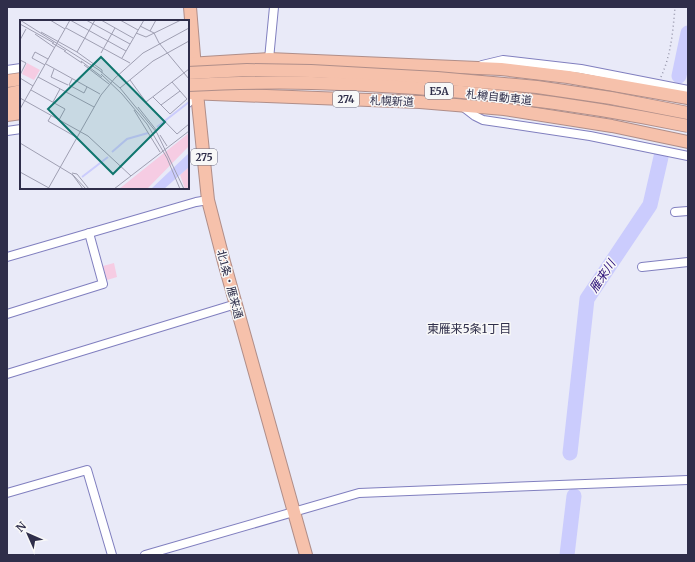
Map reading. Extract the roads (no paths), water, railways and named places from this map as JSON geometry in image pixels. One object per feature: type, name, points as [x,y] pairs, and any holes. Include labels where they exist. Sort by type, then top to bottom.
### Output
[{"type":"highway","name":"北1条・雁来通","points":[[190,7],[191,90],[208,200],[306,555]]},
{"type":"highway","points":[[190,66],[269,59],[501,69],[568,77],[688,98]]},
{"type":"highway","name":"札樽自動車道","points":[[190,66],[437,78],[537,87],[611,98],[688,113]]},
{"type":"highway","points":[[7,81],[20,79]]},
{"type":"highway","name":"札樽自動車道","points":[[191,90],[250,82],[313,83],[421,89],[536,101],[612,112],[688,126]]},
{"type":"highway","points":[[7,89],[20,88]]},
{"type":"highway","name":"札幌新道","points":[[191,90],[420,102],[504,109],[612,126],[688,142]]},
{"type":"highway","points":[[7,94],[20,91]]},
{"type":"highway","points":[[7,105],[20,102]]},
{"type":"highway","points":[[7,115],[20,113]]},
{"type":"highway","points":[[7,121],[20,120]]},
{"type":"street","points":[[269,59],[274,7]]},
{"type":"street","points":[[470,68],[503,60],[581,69],[688,90]]},
{"type":"street","points":[[7,70],[20,68]]},
{"type":"street","points":[[462,105],[483,120],[590,136],[688,156]]},
{"type":"street","points":[[7,131],[20,129]]},
{"type":"street","points":[[7,257],[196,202],[208,200]]},
{"type":"street","points":[[675,212],[688,211]]},
{"type":"street","points":[[7,314],[103,284],[89,233]]},
{"type":"street","points":[[642,267],[688,262]]},
{"type":"street","points":[[7,374],[236,304]]},
{"type":"street","points":[[7,493],[87,470],[112,555]]},
{"type":"street","points":[[145,555],[170,552],[294,512],[359,493],[688,480]]},
{"type":"waterway","name":"雁来川","points":[[679,76],[688,33]]},
{"type":"waterway","name":"雁来川","points":[[570,453],[587,299],[650,205],[661,157]]},
{"type":"waterway","name":"雁来川","points":[[567,555],[574,496]]},
{"type":"district","name":"東雁来5条1丁目","points":[[469,328]]}]
